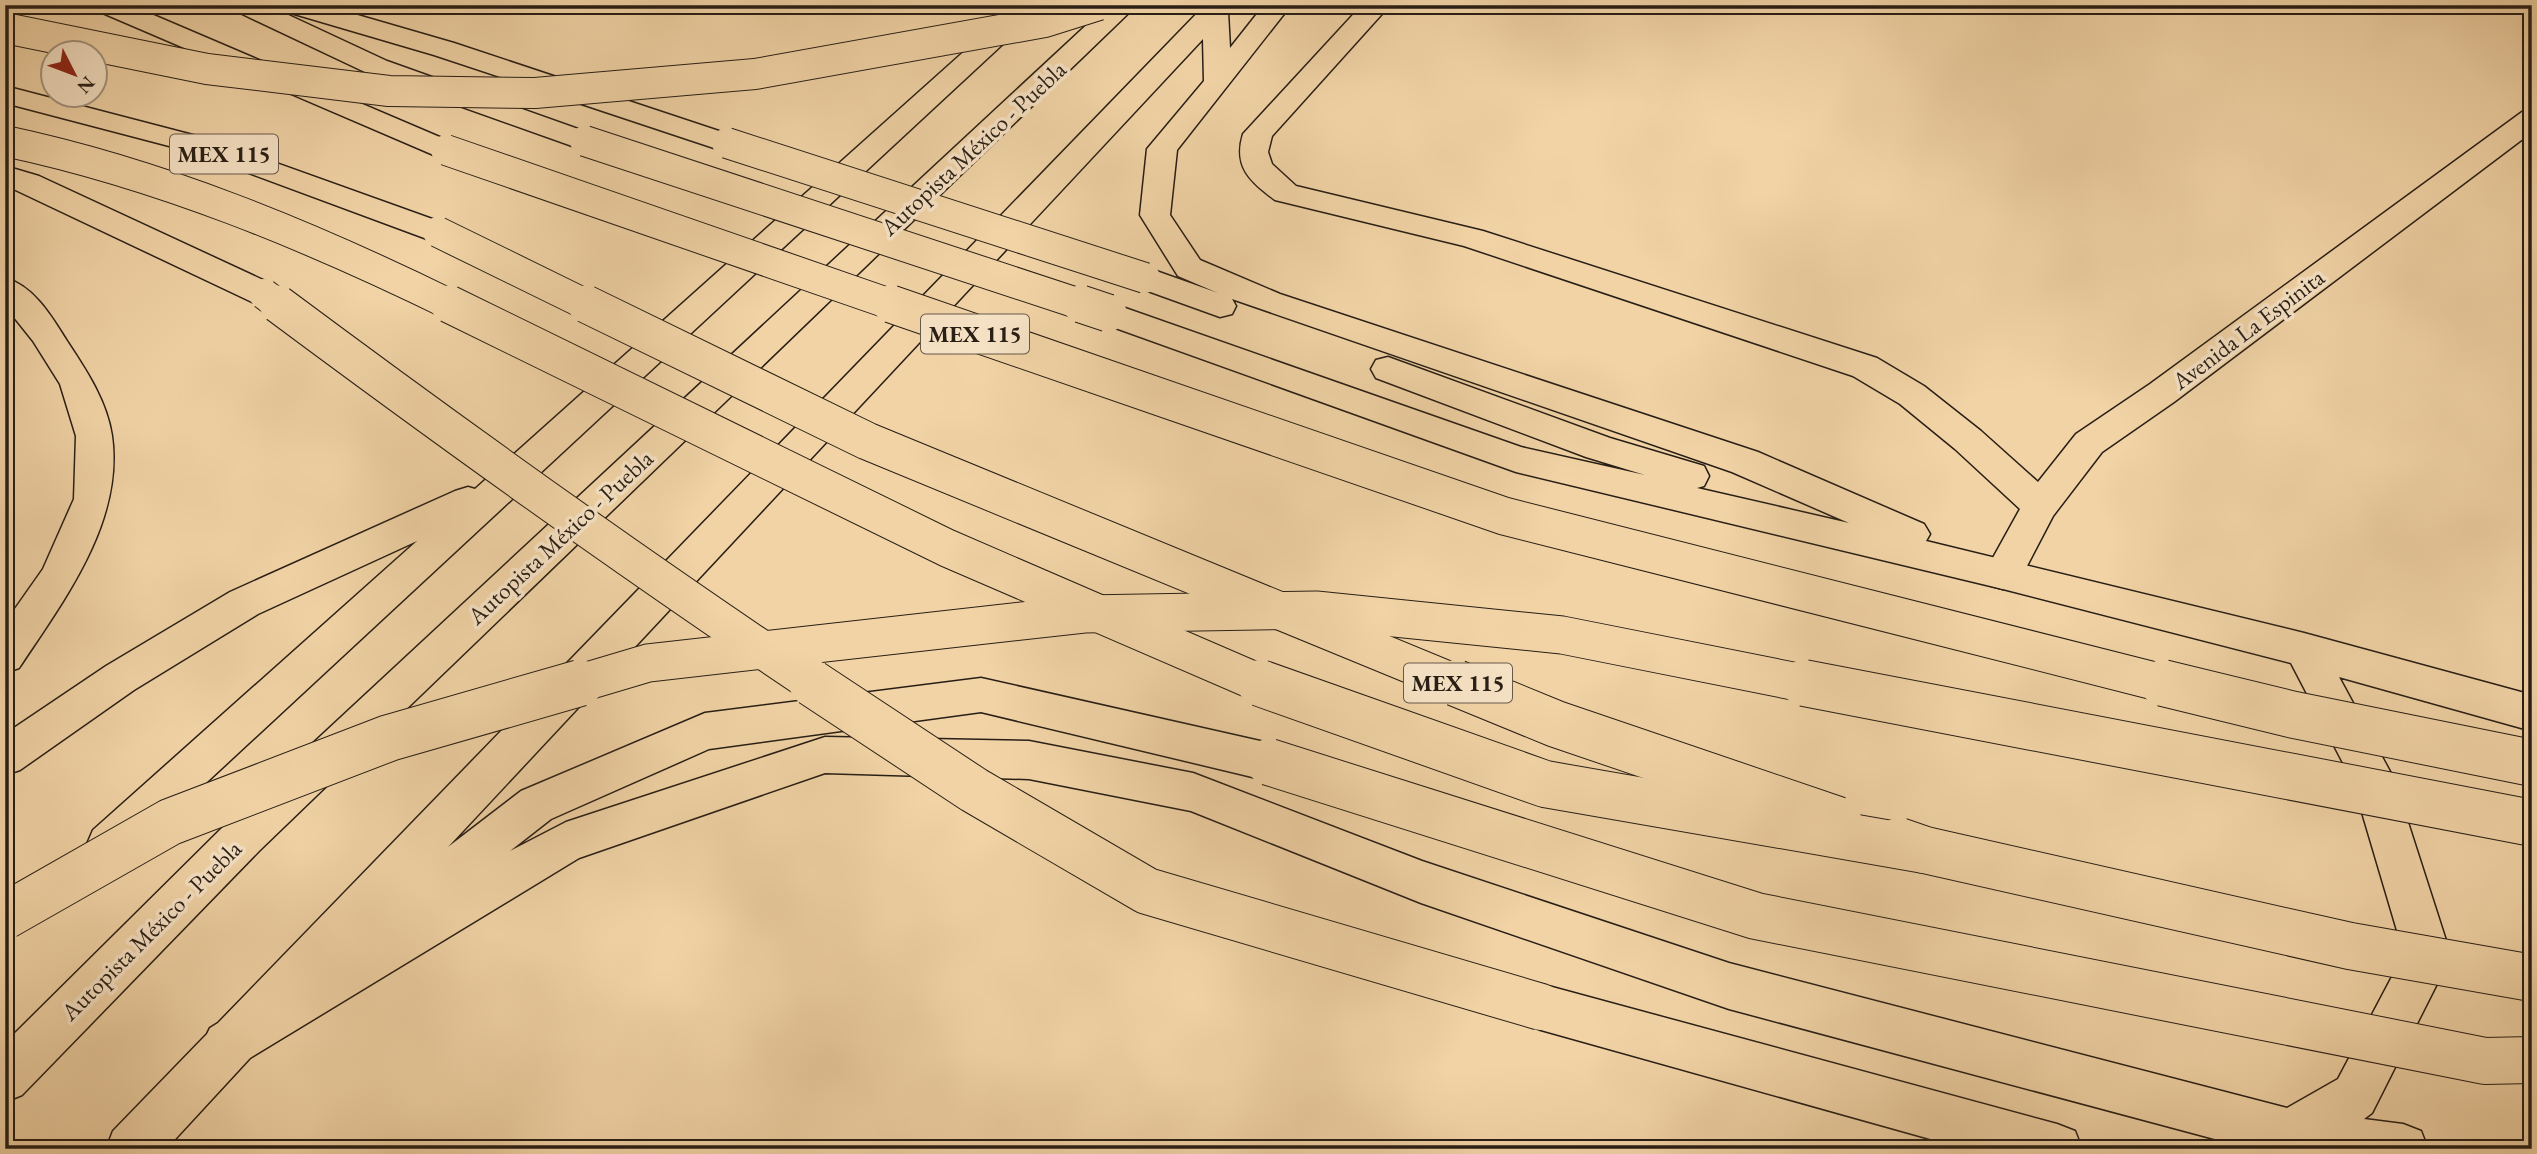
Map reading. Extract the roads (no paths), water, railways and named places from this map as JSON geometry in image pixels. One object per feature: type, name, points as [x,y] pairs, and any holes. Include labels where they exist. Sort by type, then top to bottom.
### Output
[{"type":"main road","name":"MEX 115","points":[[107,5],[446,150],[1504,516],[2249,704],[2532,763]]},
{"type":"main road","points":[[245,5],[377,67],[585,141],[1108,313],[1516,459],[2003,574],[2304,650],[2532,713]]},
{"type":"main road","points":[[293,5],[444,49],[1145,278],[1599,447],[2003,574]]},
{"type":"main road","points":[[5,938],[1032,5]]},
{"type":"main road","points":[[5,28],[207,69],[389,92],[535,93],[755,74],[1045,22],[1099,5]]},
{"type":"main road","name":"Autopista México - Puebla","points":[[5,1078],[243,836],[1124,5]]},
{"type":"main road","points":[[1278,5],[1162,149],[1155,215],[1189,268],[1268,302],[1745,462],[2003,574]]},
{"type":"main road","points":[[1377,5],[1258,134],[1253,152],[1259,166],[1271,181],[1286,193],[1472,238],[1865,367],[1912,395],[1968,440],[2040,506]]},
{"type":"main road","points":[[1217,8],[1218,82]]},
{"type":"main road","points":[[131,1149],[227,1045],[371,899],[1217,8]]},
{"type":"main road","name":"MEX 115","points":[[5,94],[202,146],[438,232],[867,441],[1556,724],[1925,849],[2350,946],[2532,978]]},
{"type":"main road","name":"Avenida La Espinita","points":[[2003,574],[2040,506],[2089,443],[2162,393],[2532,118]]},
{"type":"main road","points":[[5,141],[66,154],[222,204],[386,273],[947,548],[1265,685],[1545,784],[1925,849]]},
{"type":"main road","points":[[5,176],[28,183],[264,294],[447,430],[690,602],[974,790],[1147,891],[1541,1007],[2057,1149]]},
{"type":"main road","points":[[5,289],[19,300],[45,333],[77,383],[94,436],[92,499],[60,576],[5,656]]},
{"type":"main road","points":[[5,757],[120,678],[244,603],[502,486]]},
{"type":"main road","points":[[5,916],[170,822],[389,738],[648,663],[1084,614],[1317,610],[1562,635],[2217,765],[2532,823]]},
{"type":"main road","points":[[2291,1134],[2355,1096],[2428,956],[2373,779],[2304,650]]},
{"type":"main road","points":[[227,1045],[536,806],[705,731],[981,695],[1269,762],[1756,916],[2485,1062],[2532,1060]]},
{"type":"main road","points":[[227,1045],[566,842],[825,755],[1028,760],[1193,793],[1421,882],[1729,986],[2291,1134],[2403,1149]]}]
